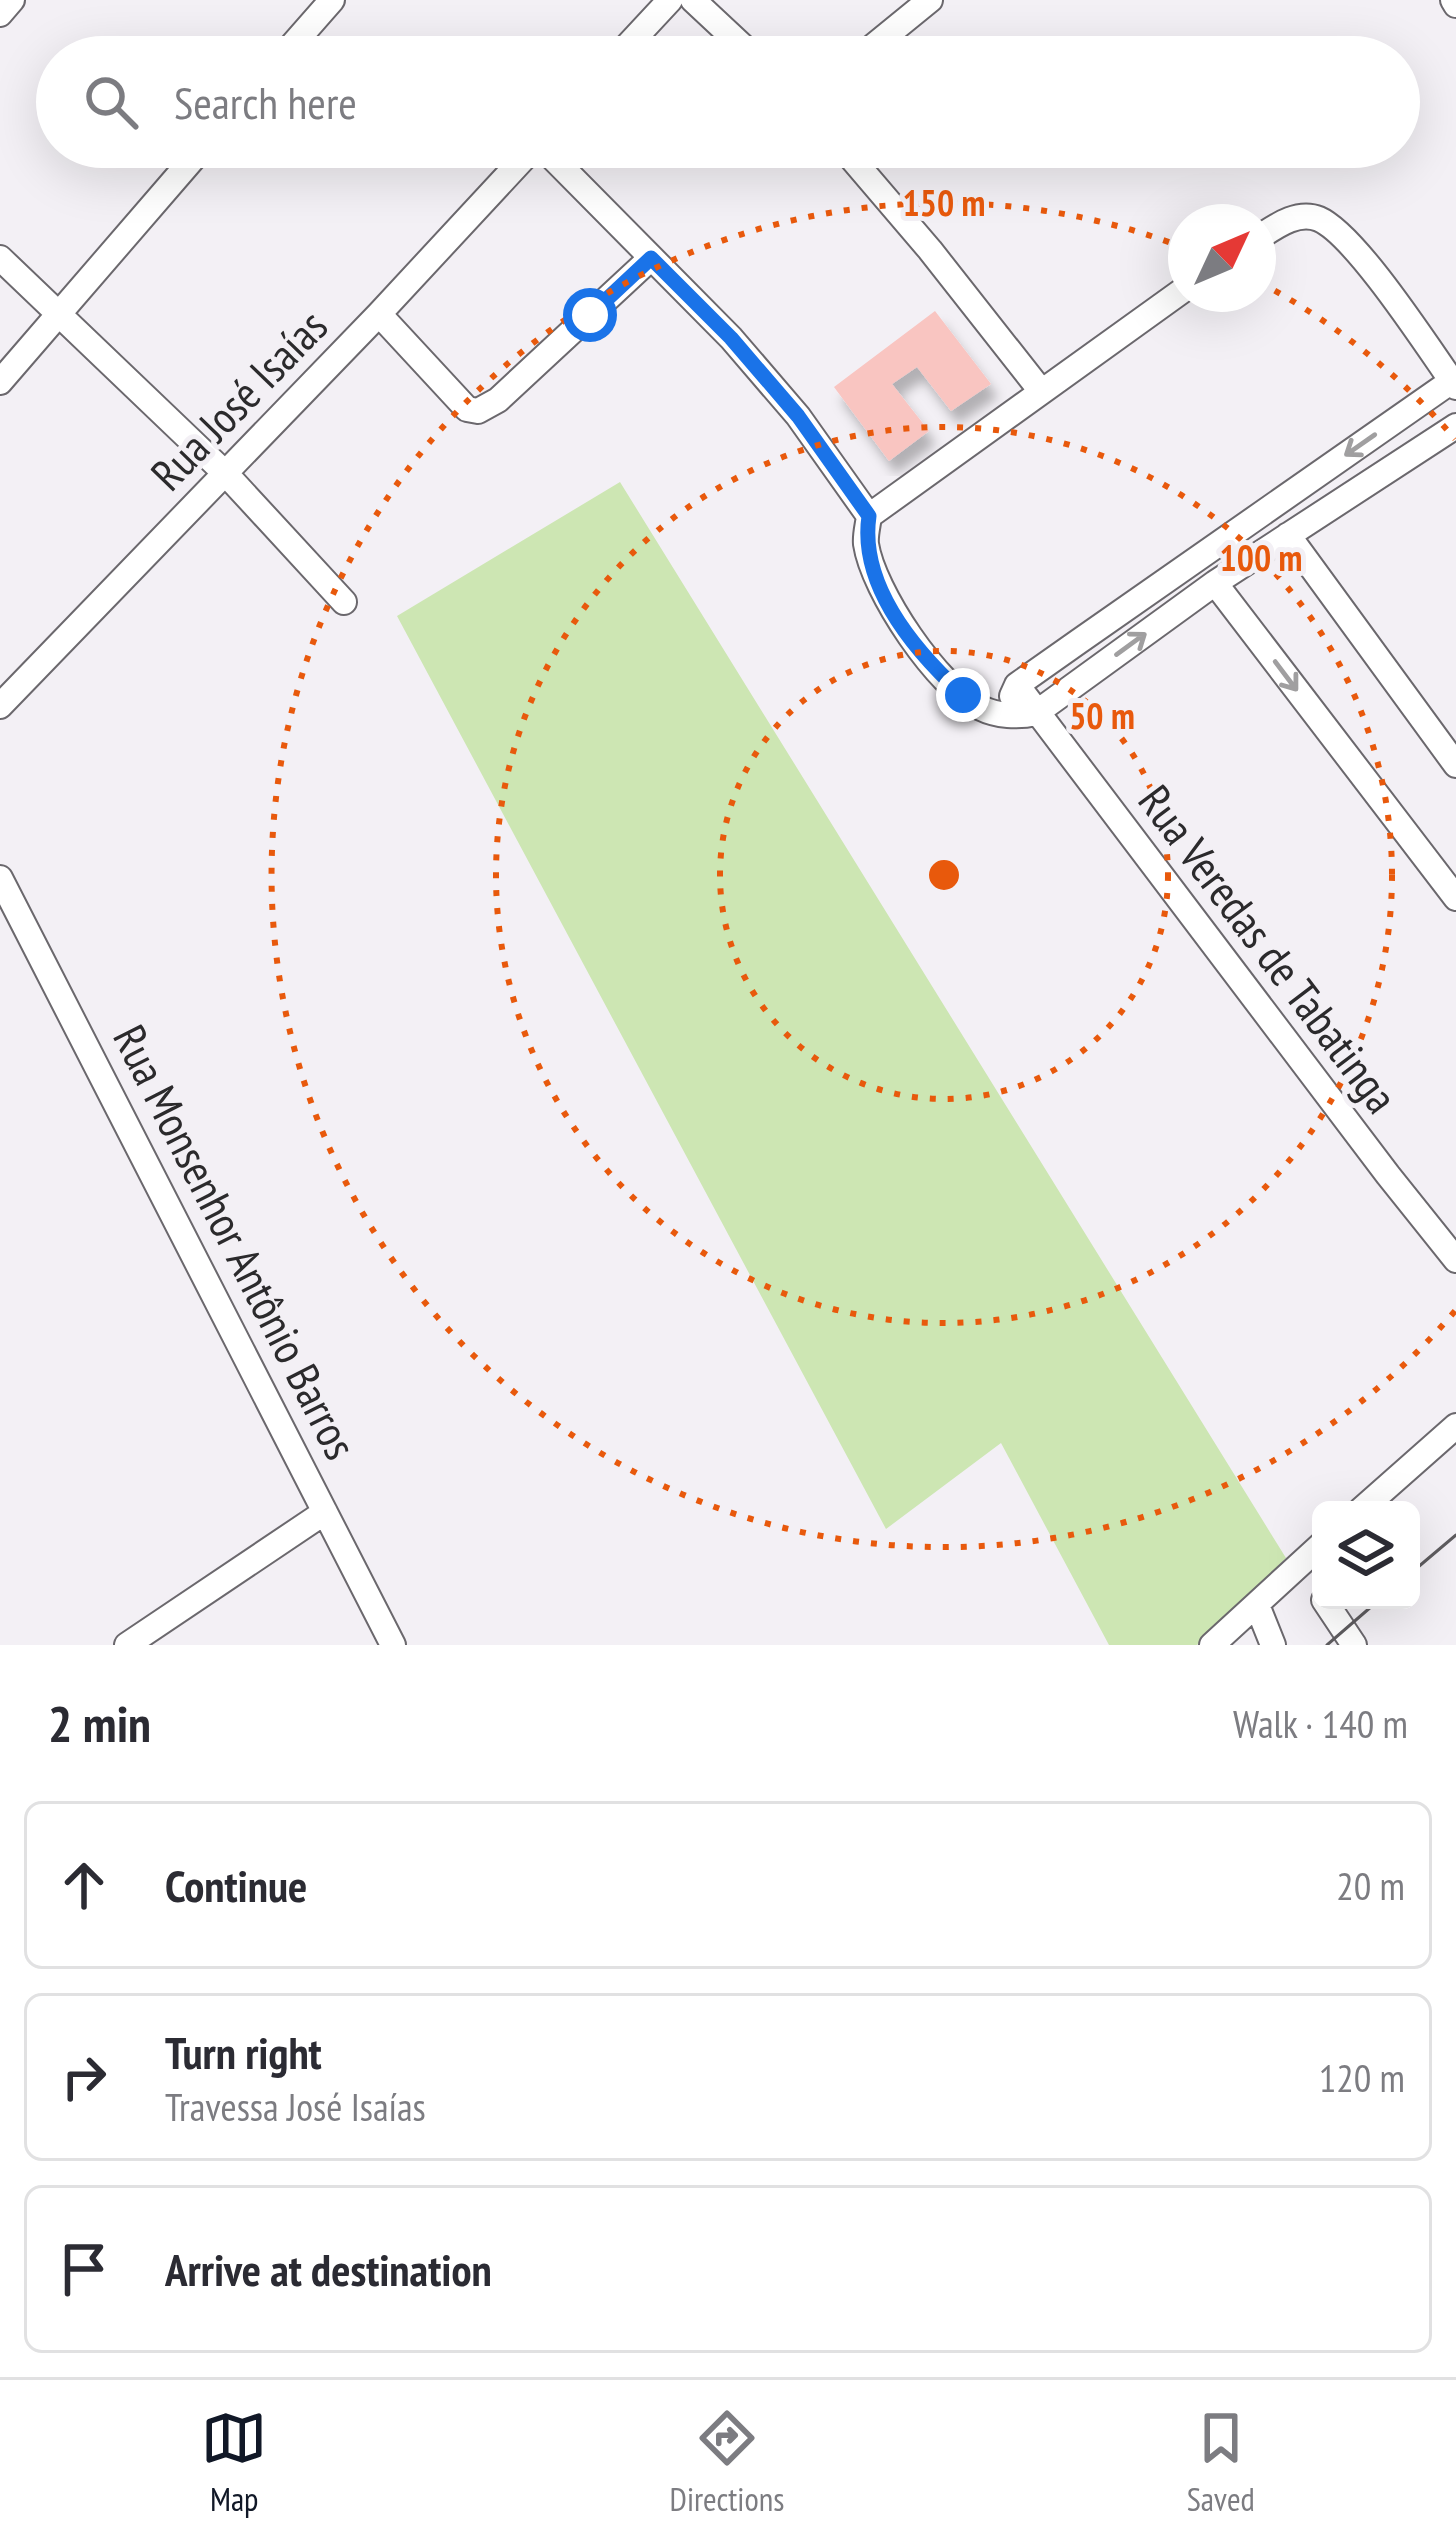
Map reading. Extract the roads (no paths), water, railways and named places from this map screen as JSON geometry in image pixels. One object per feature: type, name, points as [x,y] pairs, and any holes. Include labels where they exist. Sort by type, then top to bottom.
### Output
[{"type":"street","points":[[0,14],[12,0]]},
{"type":"street","points":[[300,36],[332,0]]},
{"type":"street","points":[[637,36],[670,0]]},
{"type":"street","points":[[693,0],[732,36]]},
{"type":"street","points":[[886,36],[930,0]]},
{"type":"street","points":[[0,382],[185,168]]},
{"type":"street","name":"Rua José Isaías","points":[[0,706],[518,168]]},
{"type":"street","points":[[559,168],[731,338],[798,416],[869,516],[866,541],[877,580],[894,613],[923,653],[977,707],[1020,716],[1036,713],[1215,583],[1456,426]]},
{"type":"street","points":[[860,168],[1041,391]]},
{"type":"street","points":[[1003,714],[1017,686],[1454,382],[1352,247],[1320,219],[1304,216],[1276,227]]},
{"type":"street","points":[[0,258],[226,474],[344,602]]},
{"type":"street","points":[[379,314],[467,409],[478,411],[498,400],[651,258]]},
{"type":"street","points":[[869,516],[1168,302]]},
{"type":"street","points":[[1288,535],[1456,765]]},
{"type":"street","points":[[1215,583],[1456,898]]},
{"type":"street","name":"Rua Veredas de Tabatinga","points":[[1017,686],[1456,1260]]},
{"type":"street","name":"Rua Monsenhor Antônio Barros","points":[[3,891],[393,1645]]},
{"type":"street","points":[[1371,1501],[1456,1426]]},
{"type":"street","points":[[127,1645],[325,1512]]},
{"type":"street","points":[[1212,1645],[1312,1553]]},
{"type":"street","points":[[1300,1564],[1312,1583]]},
{"type":"street","points":[[1257,1605],[1273,1645]]},
{"type":"street","points":[[1329,1609],[1354,1645]]},
{"type":"tram line","points":[[1420,1565],[1456,1535]]},
{"type":"tram line","points":[[1327,1645],[1369,1609]]}]
